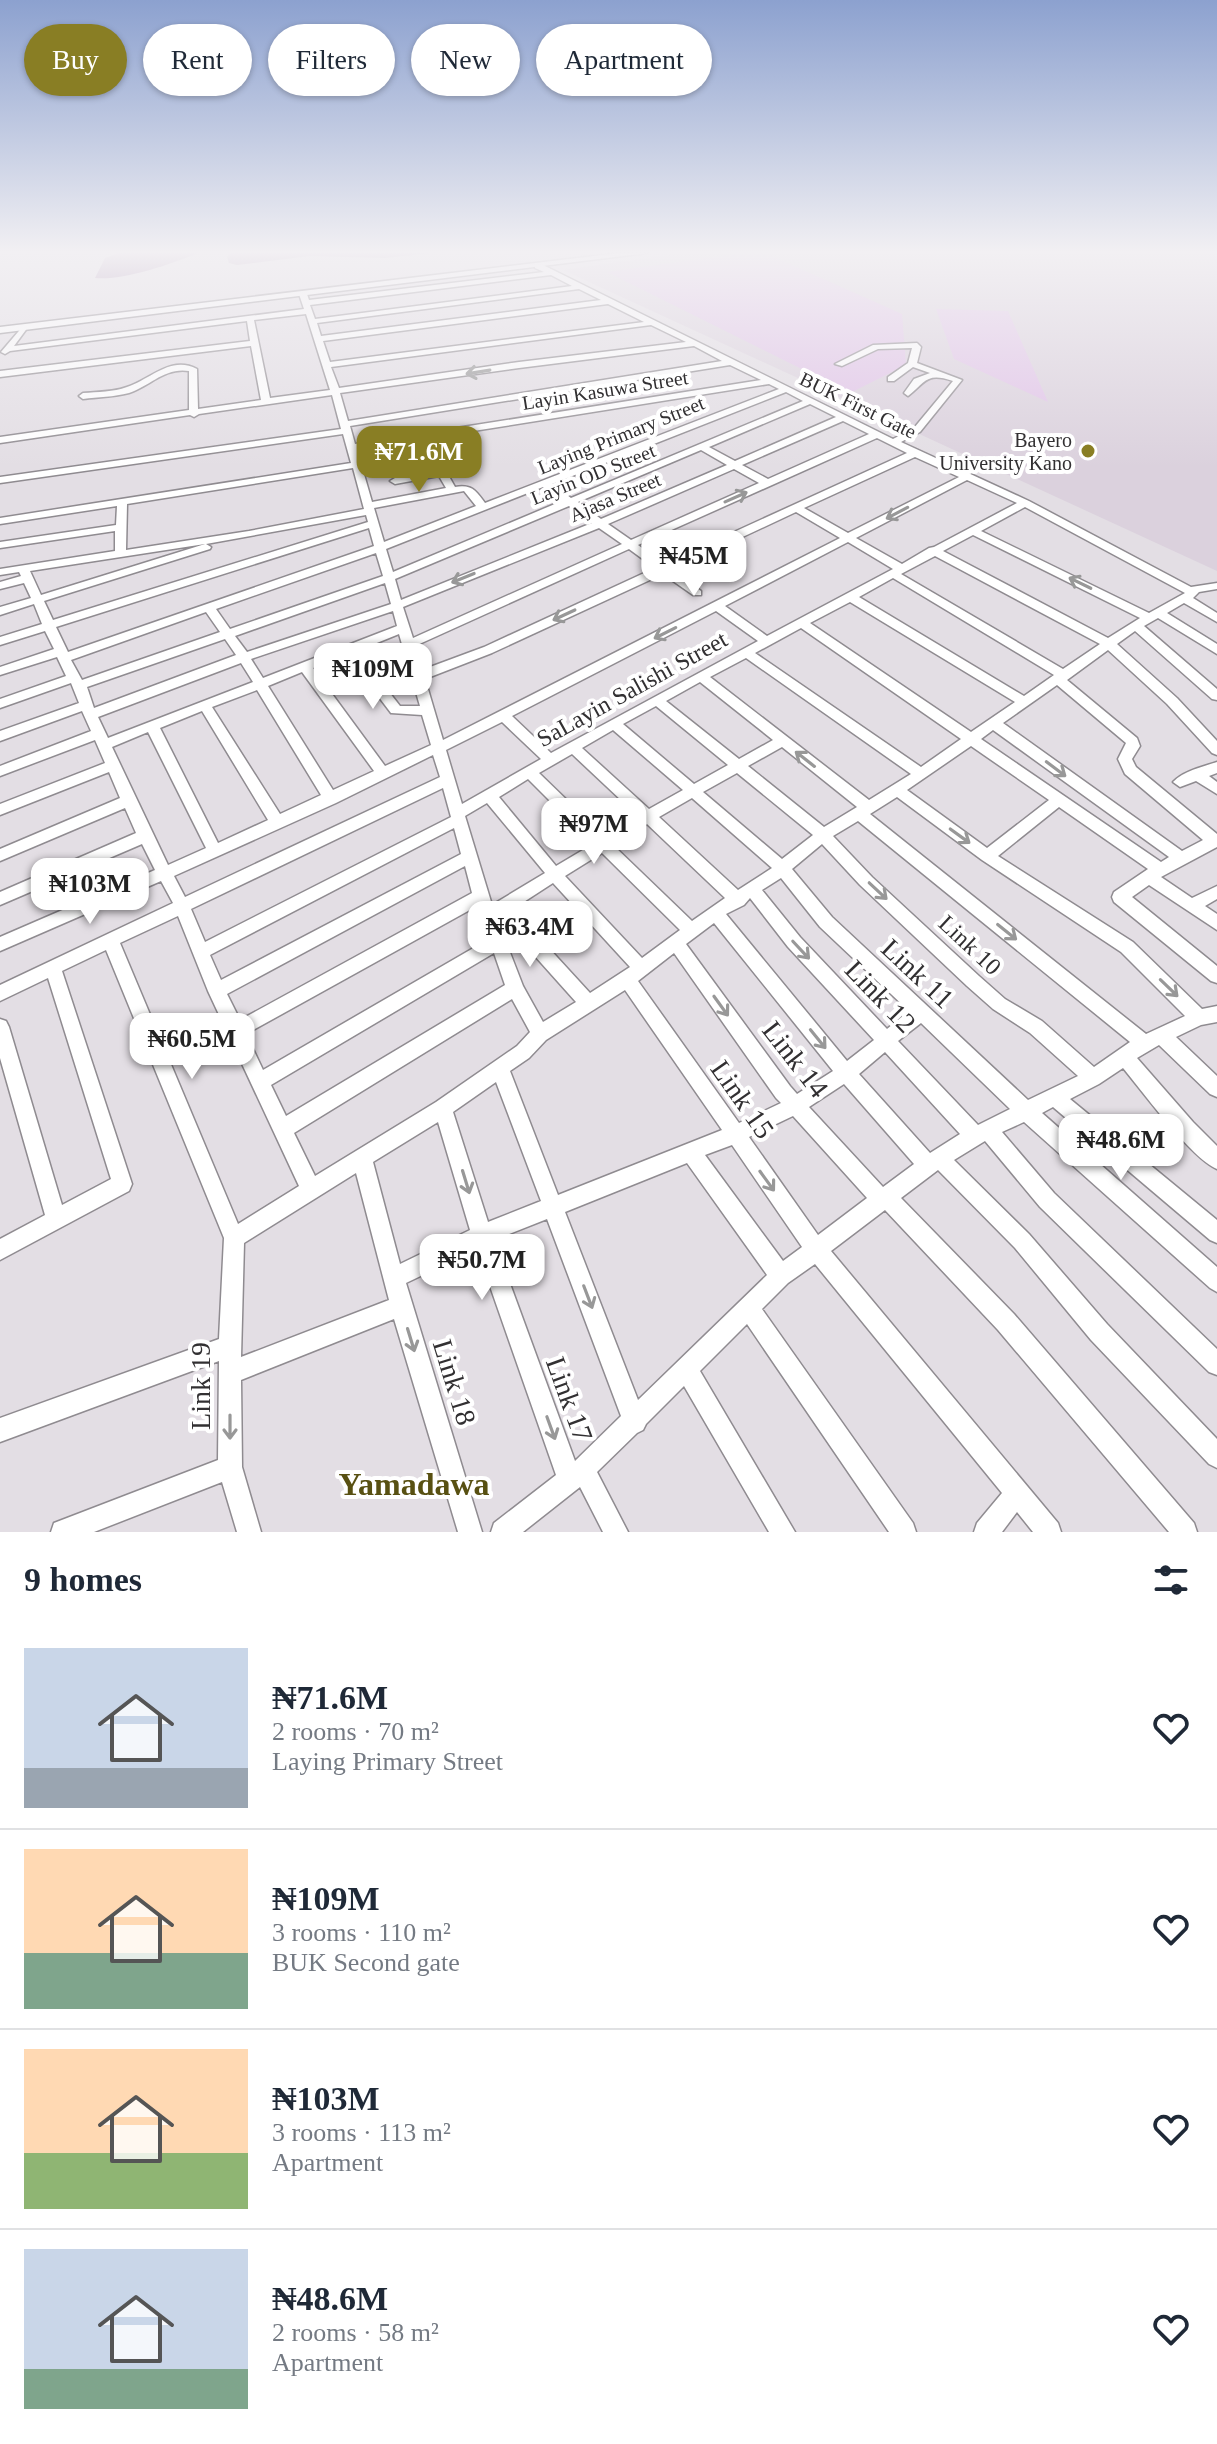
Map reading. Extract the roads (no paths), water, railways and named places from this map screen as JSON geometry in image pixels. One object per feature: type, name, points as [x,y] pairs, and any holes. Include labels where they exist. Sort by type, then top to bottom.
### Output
[{"type":"main road","points":[[0,328],[29,324]]},
{"type":"main road","points":[[0,328],[60,324]]},
{"type":"street","points":[[3,353],[210,324]]},
{"type":"street","points":[[251,324],[266,403]]},
{"type":"street","points":[[314,324],[481,896],[588,1003]]},
{"type":"street","points":[[319,339],[430,324]]},
{"type":"street","points":[[326,365],[639,324]]},
{"type":"street","name":"BUK First Gate","points":[[654,324],[915,453],[1025,503],[1189,594],[1217,618]]},
{"type":"street","points":[[3,353],[24,327]]},
{"type":"street","points":[[0,374],[254,343]]},
{"type":"street","points":[[0,440],[336,394],[519,365],[694,344]]},
{"type":"street","points":[[891,379],[912,364],[916,345]]},
{"type":"street","points":[[839,364],[876,347],[929,346]]},
{"type":"street","points":[[0,480],[344,427],[731,362]]},
{"type":"street","points":[[894,442],[917,430],[958,382],[954,377],[912,364]]},
{"type":"street","points":[[83,396],[131,389],[164,370],[189,367],[193,369],[194,414]]},
{"type":"street","points":[[908,393],[917,381],[939,373]]},
{"type":"street","name":"Layin Kasuwa Street","points":[[350,448],[770,381]]},
{"type":"street","name":"Laying Primary Street","points":[[0,671],[62,655],[209,608],[379,548],[786,389]]},
{"type":"street","name":"Layin OD Street","points":[[0,704],[389,578],[810,401]]},
{"type":"street","name":"Ajasa Street","points":[[0,736],[88,710],[398,605],[601,523],[845,417]]},
{"type":"street","points":[[409,644],[877,434]]},
{"type":"street","points":[[388,463],[431,455],[423,436]]},
{"type":"street","points":[[381,444],[403,500]]},
{"type":"street","points":[[704,448],[767,483]]},
{"type":"street","points":[[419,676],[488,650],[915,453]]},
{"type":"street","points":[[0,521],[355,465]]},
{"type":"street","points":[[395,481],[442,473],[453,491]]},
{"type":"street","points":[[0,944],[331,799],[504,716],[966,477]]},
{"type":"street","points":[[545,484],[697,593]]},
{"type":"street","points":[[0,641],[403,500],[470,490],[483,508]]},
{"type":"street","points":[[120,552],[122,502]]},
{"type":"street","name":"SaLayin Salishi Street","points":[[200,952],[457,817],[528,771],[614,723],[1025,503]]},
{"type":"street","points":[[795,507],[849,538],[1062,678],[1132,741],[1133,746],[1125,759],[1130,770],[1216,841],[1154,872],[1120,899],[1217,976]]},
{"type":"street","points":[[0,572],[25,573],[120,552],[369,514]]},
{"type":"street","points":[[0,545],[121,527]]},
{"type":"street","points":[[971,530],[1217,650]]},
{"type":"street","points":[[0,611],[249,534]]},
{"type":"street","points":[[933,550],[1109,644],[1172,701],[1217,750]]},
{"type":"street","points":[[25,573],[131,799],[145,836],[183,908],[217,991],[311,1190]]},
{"type":"street","points":[[0,586],[25,573]]},
{"type":"street","points":[[111,941],[234,1238],[443,1108],[523,1052],[540,1034],[634,974],[823,835],[897,790],[1109,644],[1189,594],[1216,588]]},
{"type":"street","points":[[849,596],[1024,702]]},
{"type":"street","points":[[717,606],[766,641]]},
{"type":"street","points":[[209,608],[244,657],[331,799]]},
{"type":"street","points":[[1148,619],[1217,696]]},
{"type":"street","points":[[801,622],[1060,799],[1217,923]]},
{"type":"street","points":[[0,771],[102,738],[152,726],[404,628]]},
{"type":"street","points":[[350,650],[396,710],[427,711]]},
{"type":"street","points":[[746,652],[920,773]]},
{"type":"street","points":[[306,668],[383,773]]},
{"type":"street","points":[[702,677],[863,810],[1217,1088]]},
{"type":"street","name":"Link 10","points":[[657,700],[823,835],[866,881],[973,981],[999,1004],[1036,1027],[1093,1078]]},
{"type":"street","points":[[205,706],[277,822]]},
{"type":"street","points":[[504,716],[549,759]]},
{"type":"street","name":"Link 11","points":[[614,723],[782,868],[826,922],[1025,1110],[1217,1281]]},
{"type":"street","points":[[993,723],[1181,858]]},
{"type":"street","points":[[152,726],[215,851]]},
{"type":"street","points":[[972,736],[1154,872]]},
{"type":"street","points":[[496,911],[649,816],[782,741]]},
{"type":"street","name":"Link 12","points":[[573,747],[649,816],[745,895],[1047,1200],[1217,1364]]},
{"type":"street","points":[[0,810],[114,765]]},
{"type":"street","points":[[1180,782],[1217,767]]},
{"type":"street","name":"Link 14","points":[[528,771],[603,847],[683,937],[794,1106],[1006,1322],[1185,1532]]},
{"type":"street","points":[[1197,774],[1217,789]]},
{"type":"street","points":[[0,993],[447,780]]},
{"type":"street","points":[[503,1532],[576,1475],[635,1422],[781,1276],[934,1162],[1025,1110],[1093,1078],[1152,1039],[1211,1016],[1127,947],[987,856],[897,790]]},
{"type":"street","name":"Link 15","points":[[489,795],[634,974],[733,1135],[816,1249],[1049,1532]]},
{"type":"street","points":[[0,855],[131,799]]},
{"type":"street","points":[[987,856],[1060,799]]},
{"type":"street","points":[[0,899],[145,836]]},
{"type":"street","points":[[217,991],[470,856]]},
{"type":"street","points":[[1192,905],[1217,892]]},
{"type":"street","points":[[236,1031],[481,896]]},
{"type":"street","points":[[496,911],[498,942],[515,988],[540,1034]]},
{"type":"street","points":[[715,913],[846,1073],[934,1162],[1022,1241],[1099,1332],[1217,1456]]},
{"type":"street","points":[[259,1082],[498,942]]},
{"type":"street","points":[[0,1250],[119,1187],[122,1179],[53,968]]},
{"type":"street","points":[[281,1130],[515,988]]},
{"type":"street","points":[[394,1278],[482,1235],[733,1135],[794,1106],[846,1073],[921,1012]]},
{"type":"street","points":[[0,1027],[56,1218]]},
{"type":"street","points":[[1125,1057],[1186,1129],[1217,1159]]},
{"type":"street","points":[[500,1068],[635,1422]]},
{"type":"street","points":[[1053,1096],[1217,1233]]},
{"type":"street","name":"Link 17","points":[[443,1108],[482,1235],[576,1475],[616,1532]]},
{"type":"street","points":[[691,1152],[781,1276]]},
{"type":"street","name":"Link 18","points":[[362,1157],[401,1306],[470,1532]]},
{"type":"street","name":"Link 19","points":[[234,1238],[230,1467],[249,1532]]},
{"type":"street","points":[[230,1373],[401,1306]]},
{"type":"street","points":[[749,1309],[904,1532]]},
{"type":"street","points":[[0,1430],[230,1346]]},
{"type":"street","points":[[686,1369],[783,1532]]},
{"type":"street","points":[[63,1532],[88,1528],[230,1467]]},
{"type":"street","points":[[986,1532],[1017,1493]]},
{"type":"place","name":"Bayero University Kano","points":[[1088,451]]},
{"type":"district","name":"Yamadawa","points":[[414,1484]]}]
